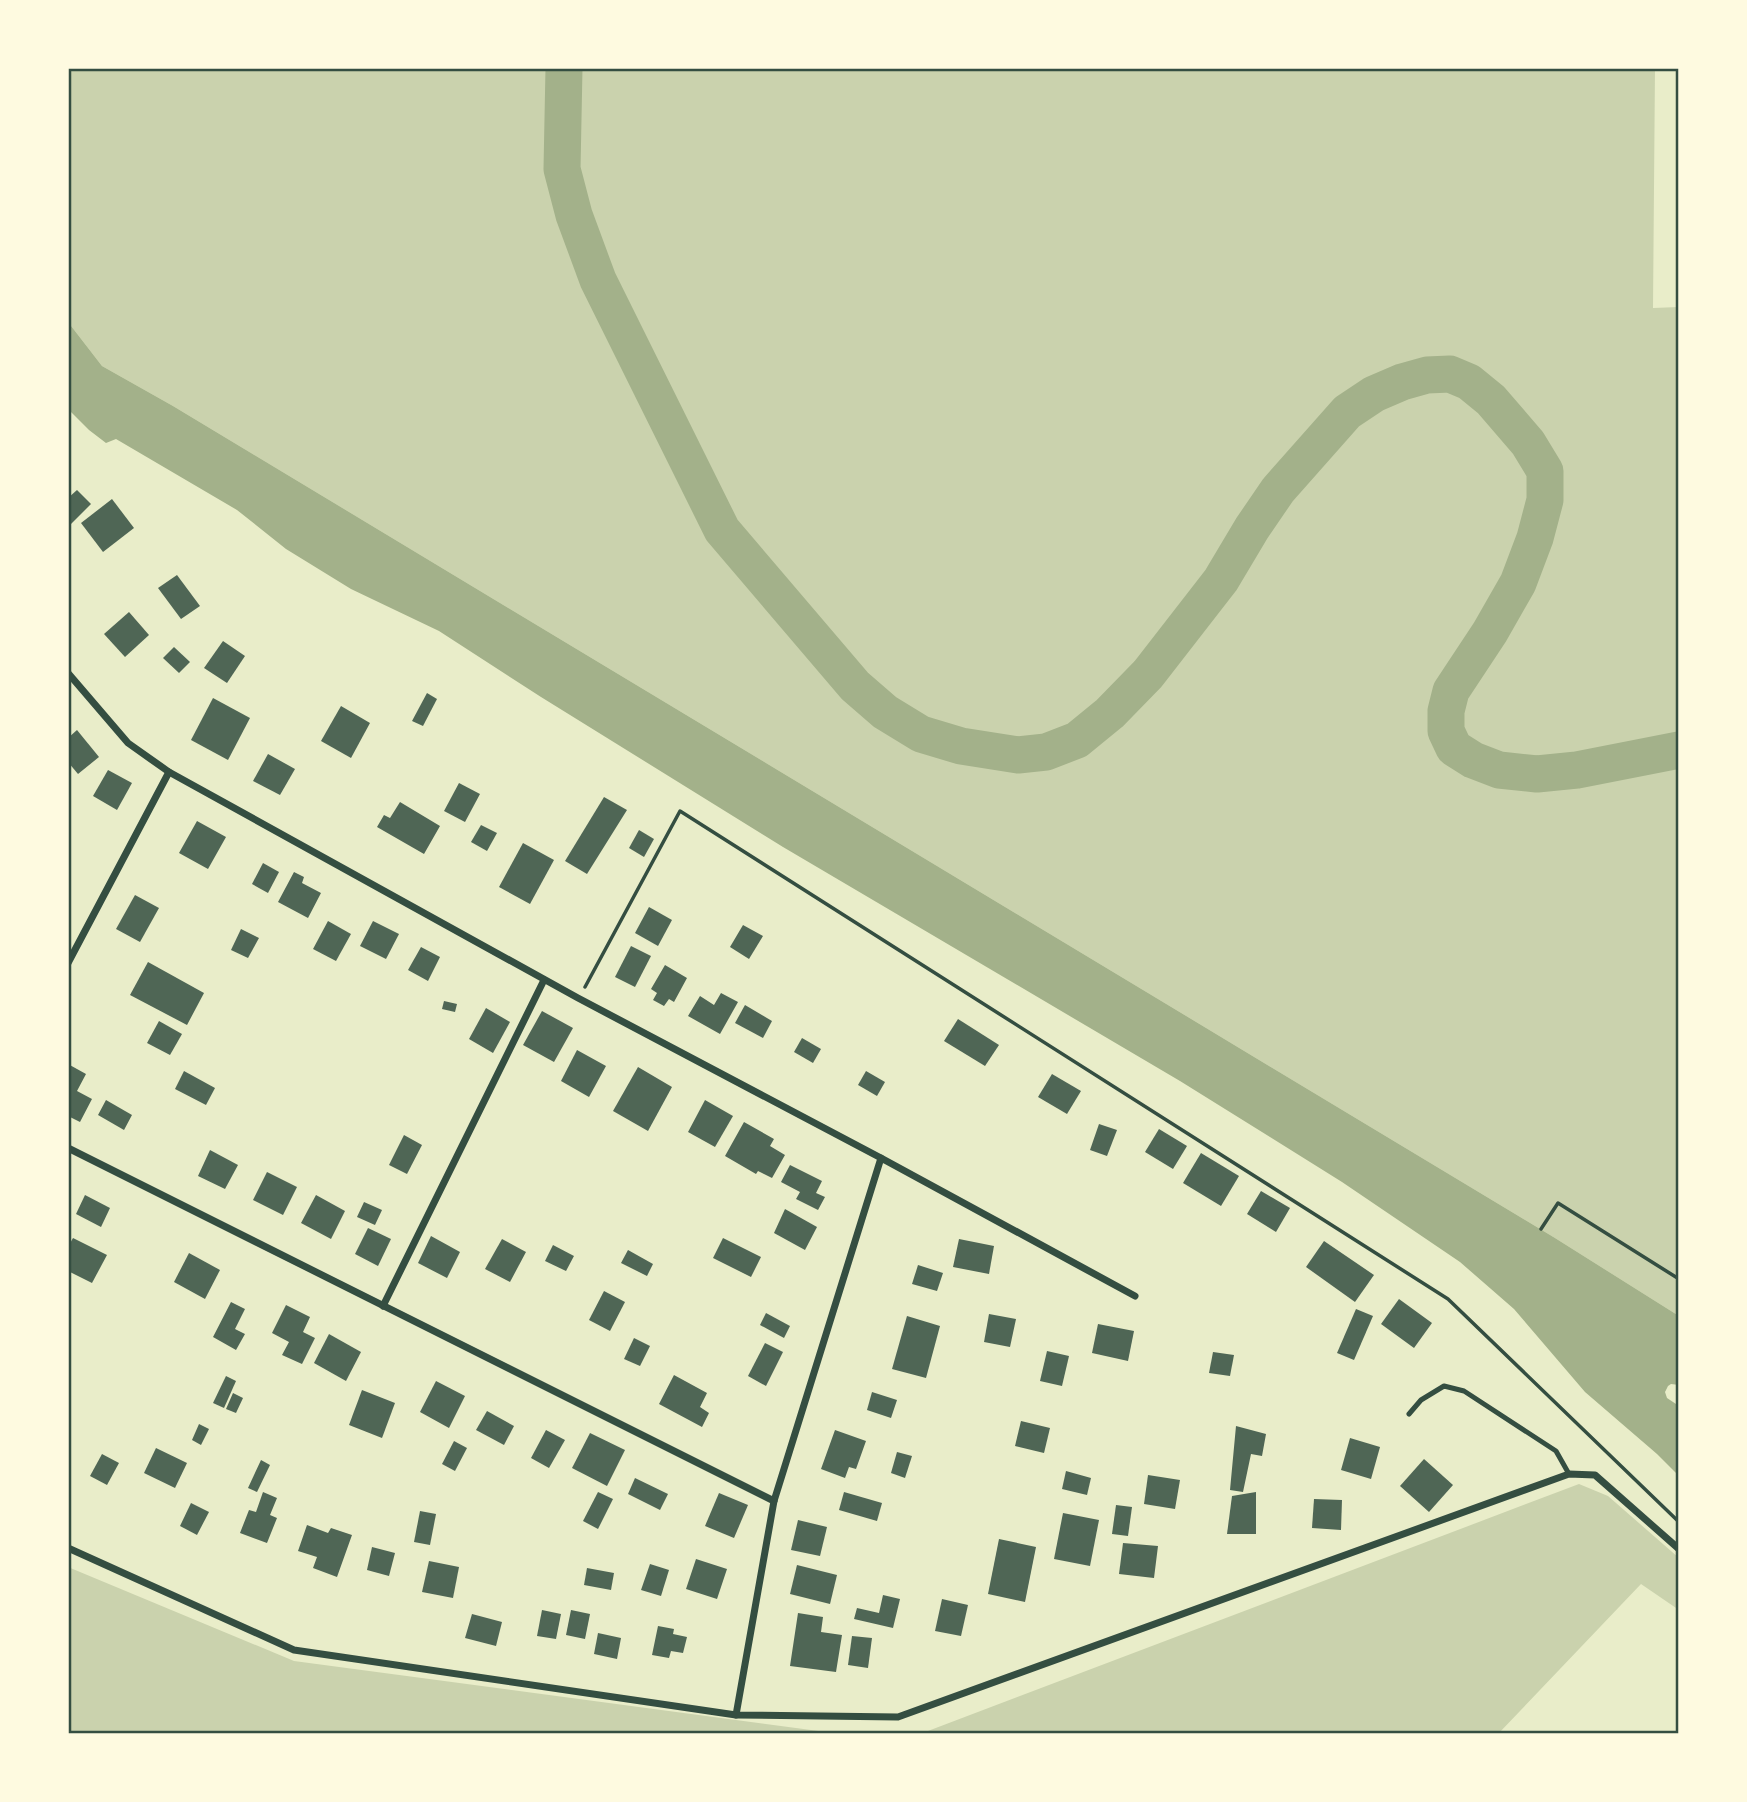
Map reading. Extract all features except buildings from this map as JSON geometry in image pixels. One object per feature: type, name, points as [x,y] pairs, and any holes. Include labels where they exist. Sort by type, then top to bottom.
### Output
[{"type":"street","points":[[68,673],[128,743],[169,772],[544,980],[1135,1296]]},
{"type":"street","points":[[68,963],[169,772]]},
{"type":"street","points":[[383,1306],[544,980]]},
{"type":"street","points":[[68,1149],[774,1501]]},
{"type":"street","points":[[736,1715],[774,1501],[881,1158]]},
{"type":"street","points":[[68,1548],[294,1650],[736,1715],[898,1717],[1569,1474],[1595,1475],[1679,1549]]},
{"type":"lane","points":[[1409,1413],[1421,1400],[1444,1386],[1464,1391],[1556,1451],[1569,1474]]},
{"type":"path","points":[[579,998],[680,811],[1448,1299],[1679,1522]]},
{"type":"path","points":[[1541,1229],[1558,1203],[1679,1279]]},
{"type":"shaded area","points":[[68,68],[1655,68],[1653,308],[1679,307],[1679,1316],[1555,1238],[173,406],[102,366],[68,322]]},
{"type":"shaded area","points":[[68,322],[102,366],[173,406],[1555,1238],[1679,1316],[1679,1385],[1671,1384],[1665,1392],[1667,1398],[1679,1406],[1679,1476],[1585,1392],[1514,1309],[1460,1262],[1342,1182],[1180,1081],[783,847],[439,631],[351,589],[286,549],[237,510],[116,439],[106,443],[68,409]]},
{"type":"shaded area","points":[[1579,1484],[1608,1496],[1679,1558],[1679,1610],[1641,1584],[1498,1734],[920,1734]]},
{"type":"shaded area","points":[[68,1567],[294,1661],[841,1734],[68,1734]]},
{"type":"waterway","points":[[564,68],[562,169],[574,215],[598,280],[722,530],[855,686],[885,712],[921,734],[961,746],[1018,755],[1046,752],[1077,740],[1110,713],[1148,674],[1221,580],[1278,490],[1347,412],[1374,394],[1402,382],[1427,375],[1450,374],[1469,382],[1491,400],[1528,443],[1545,471],[1545,500],[1535,538],[1518,583],[1451,691],[1446,711],[1446,731],[1454,748],[1473,760],[1499,770],[1537,774],[1577,770],[1679,750]]}]
